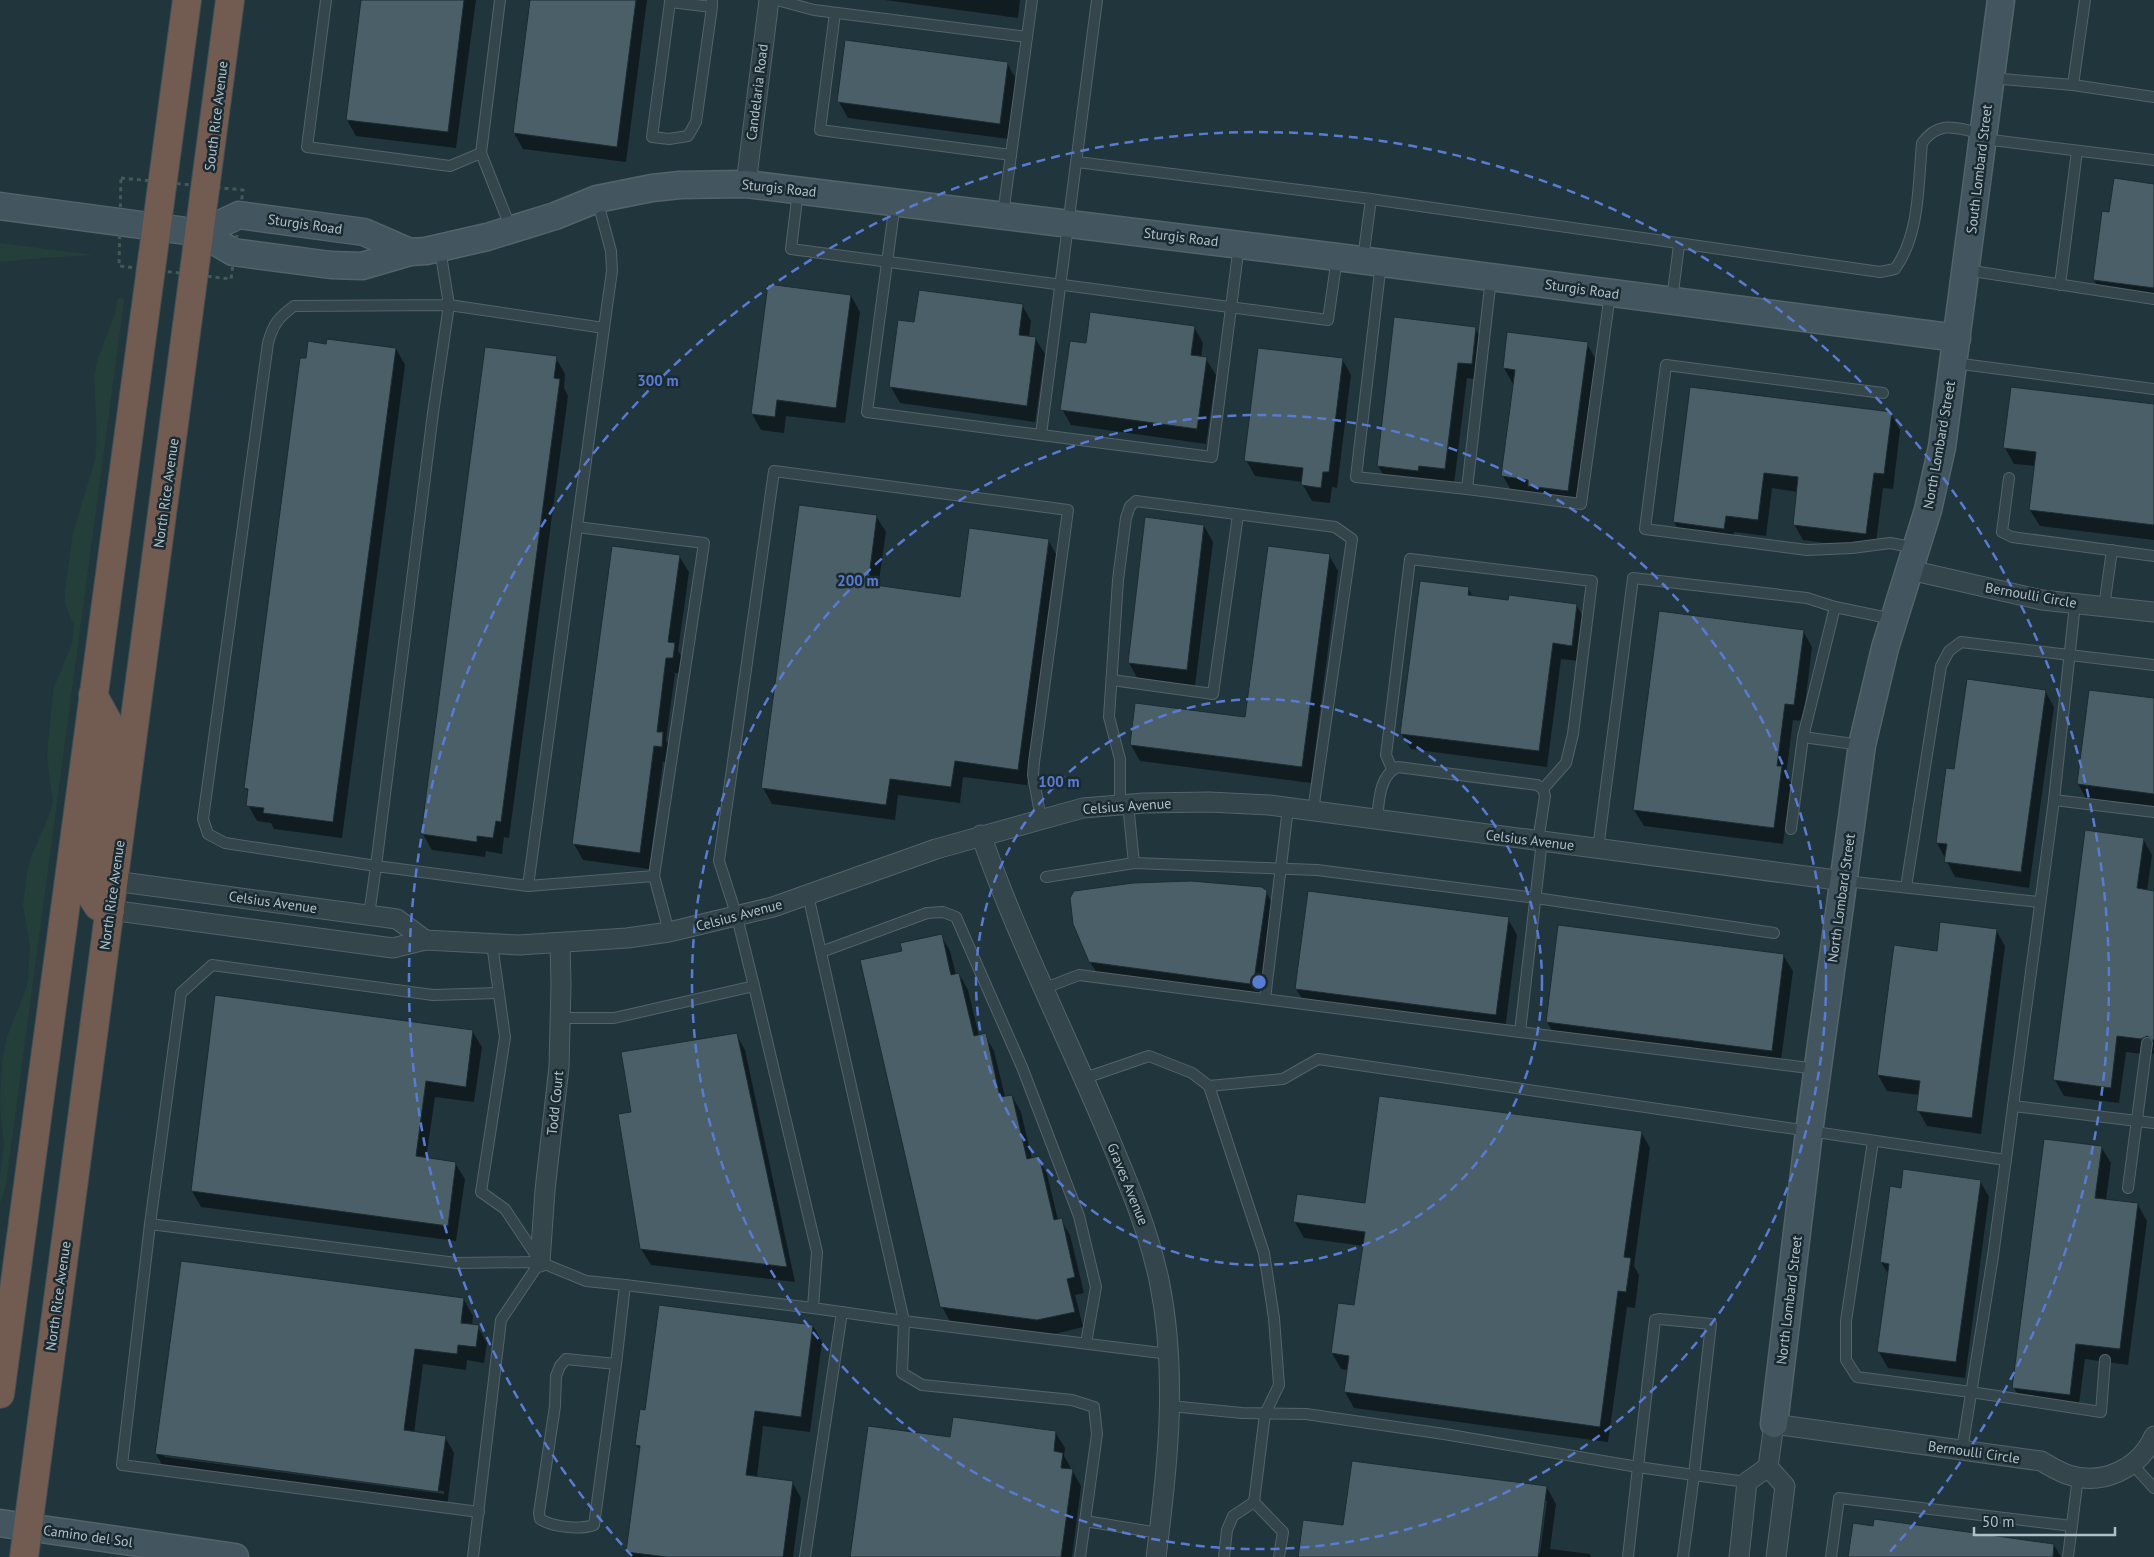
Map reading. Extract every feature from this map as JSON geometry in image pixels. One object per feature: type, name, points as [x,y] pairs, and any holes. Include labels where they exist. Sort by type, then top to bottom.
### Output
[{"type":"highway","points":[[0,1394],[187,0]]},
{"type":"highway","name":"South Rice Avenue","points":[[200,233],[230,0]]},
{"type":"highway","name":"North Rice Avenue","points":[[24,1557],[200,233]]},
{"type":"highway","points":[[93,695],[110,726],[89,892],[98,906],[110,910]]},
{"type":"street","name":"Candelaria Road","points":[[746,184],[769,0]]},
{"type":"street","name":"South Lombard Street","points":[[1956,351],[2001,0]]},
{"type":"street","name":"Sturgis Road","points":[[0,206],[200,233],[233,252],[331,265],[362,266],[410,252],[439,248],[511,230],[598,199],[652,188],[680,185],[746,184],[1239,244],[1672,301],[1956,351]]},
{"type":"street","name":"Sturgis Road","points":[[200,233],[239,214],[364,232],[410,252]]},
{"type":"street","name":"North Lombard Street","points":[[1768,1467],[1809,1132],[1862,745],[1885,648],[1914,560],[1928,510],[1942,447],[1956,351]]},
{"type":"street","name":"Bernoulli Circle","points":[[1914,560],[2042,600],[2154,612]]},
{"type":"street","name":"Celsius Avenue","points":[[110,910],[393,948],[425,940],[492,944],[560,943],[627,938],[669,932],[737,917],[808,895],[936,849],[1084,808],[1124,804],[1209,802],[1313,811],[1844,881]]},
{"type":"street","name":"Graves Avenue","points":[[981,835],[996,877],[1085,1078],[1144,1222],[1159,1281],[1169,1354],[1170,1406],[1156,1557]]},
{"type":"street","name":"Celsius Avenue","points":[[114,881],[397,919],[425,940]]},
{"type":"street","name":"Todd Court","points":[[540,1262],[545,1190],[559,1067],[561,1018],[560,943]]},
{"type":"street","name":"Bernoulli Circle","points":[[1774,1424],[2041,1461],[2070,1476],[2092,1478],[2109,1476],[2132,1464],[2150,1446],[2154,1436]]},
{"type":"street","points":[[1739,1557],[1747,1482],[1768,1467],[1785,1486],[1776,1557]]},
{"type":"street","name":"Camino del Sol","points":[[0,1524],[235,1557]]},
{"type":"lane","points":[[326,0],[307,146],[450,166],[481,153]]},
{"type":"lane","points":[[500,0],[481,153],[511,230]]},
{"type":"lane","points":[[777,0],[814,10],[1027,37]]},
{"type":"lane","points":[[1002,216],[1032,0]]},
{"type":"lane","points":[[1041,435],[1097,0]]},
{"type":"lane","points":[[2074,85],[2085,0]]},
{"type":"lane","points":[[670,2],[712,3],[696,122],[688,136],[669,139],[652,137],[670,2]]},
{"type":"lane","points":[[835,13],[820,130],[1011,155]]},
{"type":"lane","points":[[1991,78],[2074,85],[2154,97]]},
{"type":"lane","points":[[1077,162],[1371,199],[1679,245],[1880,272],[1895,269],[1905,255],[1912,232],[1922,143],[1931,132],[1942,127],[1984,136],[2077,151],[2154,160]]},
{"type":"lane","points":[[2060,285],[2077,151]]},
{"type":"lane","points":[[798,189],[791,249],[1231,308],[1328,320],[1337,257]]},
{"type":"lane","points":[[528,886],[612,270],[611,251],[598,199]]},
{"type":"lane","points":[[1371,199],[1372,262],[1356,477],[1467,488],[1581,504],[1610,293]]},
{"type":"lane","points":[[895,202],[867,412],[1212,457],[1239,244]]},
{"type":"lane","points":[[1672,301],[1679,245]]},
{"type":"lane","points":[[369,915],[433,412],[449,305],[439,248]]},
{"type":"lane","points":[[1966,270],[2154,300]]},
{"type":"lane","points":[[1467,488],[1491,277]]},
{"type":"lane","points":[[604,328],[449,305],[294,306],[279,317],[272,327],[268,342],[203,819],[208,834],[225,843],[376,866],[528,886],[654,876]]},
{"type":"lane","points":[[1956,351],[2154,388]]},
{"type":"lane","points":[[1882,393],[1666,365],[1645,529],[1807,550],[1852,548],[1890,543],[1914,560]]},
{"type":"lane","points":[[813,1308],[817,1252],[737,917],[719,861],[774,471],[1068,510],[1034,762],[1033,775],[1041,819]]},
{"type":"lane","points":[[2009,478],[2002,532],[2012,537],[2154,556]]},
{"type":"lane","points":[[1134,863],[1124,804],[1120,759],[1109,717],[1118,580],[1130,506],[1136,501],[1335,527],[1352,539],[1313,811]]},
{"type":"lane","points":[[1112,680],[1213,694],[1238,514]]},
{"type":"lane","points":[[577,527],[704,543],[654,876],[669,932]]},
{"type":"lane","points":[[2104,607],[2112,550]]},
{"type":"lane","points":[[1392,769],[1386,755],[1410,559],[1592,581],[1573,734],[1566,763],[1543,789]]},
{"type":"lane","points":[[1598,848],[1633,578],[1807,598],[1835,607],[1895,619]]},
{"type":"lane","points":[[1962,1450],[1993,1256],[2006,1160],[2054,800],[2075,604]]},
{"type":"lane","points":[[1791,829],[1804,737],[1835,607]]},
{"type":"lane","points":[[1906,887],[1941,666],[1949,651],[1961,642],[2154,665]]},
{"type":"lane","points":[[1804,737],[1862,745]]},
{"type":"lane","points":[[1377,820],[1381,789],[1392,769],[1398,767],[1537,785],[1543,789],[1545,796],[1536,898],[1520,1032]]},
{"type":"lane","points":[[2054,800],[2154,812]]},
{"type":"lane","points":[[1265,999],[1288,808]]},
{"type":"lane","points":[[1046,877],[1134,863],[1317,870],[1536,898],[1774,934]]},
{"type":"lane","points":[[1844,881],[2040,902]]},
{"type":"lane","points":[[808,895],[904,1321],[902,1373],[922,1385],[1072,1400],[1094,1407],[1097,1434],[1080,1557]]},
{"type":"lane","points":[[821,952],[927,913],[943,912],[956,917],[1022,1067],[1080,1216],[1096,1287],[1086,1343]]},
{"type":"lane","points":[[492,944],[505,1037],[481,1192],[504,1209],[540,1262]]},
{"type":"lane","points":[[479,1512],[122,1465],[150,1224],[181,993],[212,965],[433,995],[498,993]]},
{"type":"lane","points":[[1045,988],[1079,975],[1818,1070]]},
{"type":"lane","points":[[561,1018],[614,1018],[754,986]]},
{"type":"lane","points":[[2128,1188],[2147,1043]]},
{"type":"lane","points":[[1085,1078],[1149,1056],[1192,1073],[1209,1086],[1264,1253],[1274,1318],[1279,1385],[1265,1414],[1254,1502],[1233,1516],[1227,1530],[1224,1557]]},
{"type":"lane","points":[[1209,1086],[1283,1079],[1318,1059],[2006,1160]]},
{"type":"lane","points":[[2013,1106],[2154,1122]]},
{"type":"lane","points":[[1873,1141],[1846,1321],[1846,1360],[1857,1377],[2100,1412],[2105,1360]]},
{"type":"lane","points":[[150,1224],[456,1263],[540,1262],[586,1281],[1169,1354]]},
{"type":"lane","points":[[473,1557],[501,1320],[540,1262]]},
{"type":"lane","points":[[616,1364],[566,1359],[560,1366],[556,1376],[554,1406],[538,1513],[540,1519],[546,1523],[586,1528],[594,1524],[616,1364],[626,1285]]},
{"type":"lane","points":[[805,1557],[842,1312]]},
{"type":"lane","points":[[1628,1557],[1655,1320],[1660,1319],[1711,1324],[1683,1557]]},
{"type":"lane","points":[[1170,1406],[1265,1414],[1306,1414],[1444,1434],[1638,1467],[1747,1482]]},
{"type":"lane","points":[[2132,1464],[2154,1488]]},
{"type":"lane","points":[[2068,1557],[2078,1476]]},
{"type":"lane","points":[[1831,1557],[1839,1498],[2072,1526]]},
{"type":"lane","points":[[1254,1502],[1282,1532],[1279,1557]]},
{"type":"lane","points":[[1085,1521],[1159,1533]]},
{"type":"green space","points":[[0,243],[94,255],[0,262]]},
{"type":"green space","points":[[120,297],[124,301],[6,1184],[0,1204],[0,1176],[4,1143],[0,1107],[2,1061],[7,1037],[28,980],[30,946],[23,905],[27,874],[31,857],[53,802],[47,756],[53,690],[72,644],[74,625],[65,604],[65,590],[73,533],[95,460],[97,433],[94,375],[115,314],[117,300]]},
{"type":"building","points":[[361,0],[464,0],[448,132],[346,120]]},
{"type":"building","points":[[530,0],[636,0],[617,147],[513,133]]},
{"type":"building","points":[[845,40],[1008,62],[1000,124],[837,102]]},
{"type":"building","points":[[2114,178],[2154,184],[2154,288],[2093,280],[2102,211],[2109,212]]},
{"type":"building","points":[[768,284],[851,295],[836,408],[777,400],[775,417],[751,414]]},
{"type":"building","points":[[919,290],[1023,304],[1019,335],[1036,337],[1027,406],[889,387],[898,320],[914,322]]},
{"type":"building","points":[[1090,312],[1195,326],[1191,355],[1207,357],[1197,429],[1060,410],[1070,341],[1086,343]]},
{"type":"building","points":[[1394,317],[1476,327],[1472,364],[1458,363],[1445,469],[1419,466],[1418,471],[1377,466]]},
{"type":"building","points":[[1507,332],[1588,342],[1568,491],[1528,486],[1528,480],[1501,476],[1515,370],[1503,368]]},
{"type":"building","points":[[327,339],[396,348],[333,822],[263,813],[264,808],[246,806],[248,789],[244,788],[300,358],[306,358],[308,341],[326,344]]},
{"type":"building","points":[[485,347],[557,356],[554,378],[560,379],[501,822],[496,821],[493,838],[477,836],[477,842],[421,834]]},
{"type":"building","points":[[1258,348],[1343,358],[1329,472],[1323,472],[1321,488],[1301,485],[1303,468],[1244,461]]},
{"type":"building","points":[[1690,387],[1892,412],[1884,474],[1874,473],[1866,534],[1793,525],[1798,477],[1764,473],[1758,520],[1726,516],[1724,529],[1673,522]]},
{"type":"building","points":[[2011,387],[2154,404],[2154,525],[2029,510],[2036,452],[2003,448]]},
{"type":"building","points":[[799,505],[877,515],[868,584],[960,597],[969,528],[1049,539],[1018,770],[955,761],[951,787],[890,779],[886,805],[761,788]]},
{"type":"building","points":[[1145,517],[1204,525],[1187,670],[1128,663]]},
{"type":"building","points":[[612,546],[680,555],[668,642],[675,643],[673,658],[666,658],[657,732],[663,732],[662,747],[654,746],[640,853],[572,844]]},
{"type":"building","points":[[1268,546],[1330,554],[1302,767],[1130,745],[1135,703],[1245,717]]},
{"type":"building","points":[[1420,581],[1469,587],[1468,595],[1508,600],[1509,595],[1577,604],[1572,646],[1553,643],[1539,751],[1400,734]]},
{"type":"building","points":[[1659,611],[1804,630],[1794,705],[1785,704],[1777,766],[1782,766],[1774,828],[1633,810]]},
{"type":"building","points":[[1967,679],[2046,690],[2021,872],[1944,862],[1947,844],[1936,843],[1946,768],[1954,769]]},
{"type":"building","points":[[2089,690],[2154,698],[2154,794],[2077,784]]},
{"type":"building","points":[[2085,830],[2144,838],[2137,888],[2154,891],[2154,1041],[2147,1036],[2141,1039],[2117,1036],[2111,1088],[2053,1080]]},
{"type":"building","points":[[1191,881],[1262,887],[1267,891],[1254,980],[1250,984],[1089,962],[1073,924],[1070,898],[1074,891],[1133,883]]},
{"type":"building","points":[[1308,891],[1509,917],[1496,1015],[1295,989]]},
{"type":"building","points":[[1940,922],[1997,929],[1972,1118],[1916,1111],[1920,1081],[1877,1075],[1894,945],[1937,951]]},
{"type":"building","points":[[1558,925],[1784,954],[1772,1051],[1546,1022]]},
{"type":"building","points":[[942,934],[951,975],[959,973],[974,1036],[986,1033],[1000,1097],[1012,1095],[1027,1159],[1039,1156],[1054,1220],[1062,1218],[1075,1277],[1067,1279],[1075,1312],[1037,1320],[940,1307],[860,960],[902,951],[900,943]]},
{"type":"building","points":[[215,995],[473,1030],[466,1087],[426,1081],[416,1156],[456,1162],[448,1226],[191,1191]]},
{"type":"building","points":[[737,1033],[787,1267],[640,1249],[618,1114],[631,1112],[621,1052]]},
{"type":"building","points":[[1379,1096],[1642,1131],[1624,1257],[1631,1258],[1626,1292],[1618,1291],[1600,1427],[1344,1392],[1349,1356],[1331,1353],[1338,1303],[1354,1305],[1365,1232],[1293,1222],[1297,1194],[1365,1203]]},
{"type":"building","points":[[2044,1139],[2102,1146],[2095,1198],[2138,1203],[2120,1349],[2076,1344],[2070,1395],[2012,1388]]},
{"type":"building","points":[[1903,1169],[1981,1180],[1956,1362],[1877,1352],[1889,1264],[1880,1262],[1890,1186],[1901,1188]]},
{"type":"building","points":[[181,1261],[464,1298],[461,1323],[479,1325],[476,1347],[458,1345],[457,1354],[415,1349],[404,1430],[446,1436],[438,1492],[155,1454]]},
{"type":"building","points":[[659,1305],[813,1325],[801,1417],[755,1411],[746,1475],[793,1481],[783,1557],[667,1557],[626,1552],[640,1446],[635,1445],[640,1409],[645,1410]]},
{"type":"building","points":[[953,1417],[1056,1431],[1054,1451],[1063,1453],[1061,1468],[1073,1469],[1061,1557],[850,1557],[868,1426],[950,1437]]},
{"type":"building","points":[[1352,1461],[1547,1486],[1538,1557],[1298,1557],[1303,1520],[1343,1525]]},
{"type":"building","points":[[1874,1519],[2054,1544],[2053,1557],[1848,1557],[1853,1523],[1873,1526]]}]
